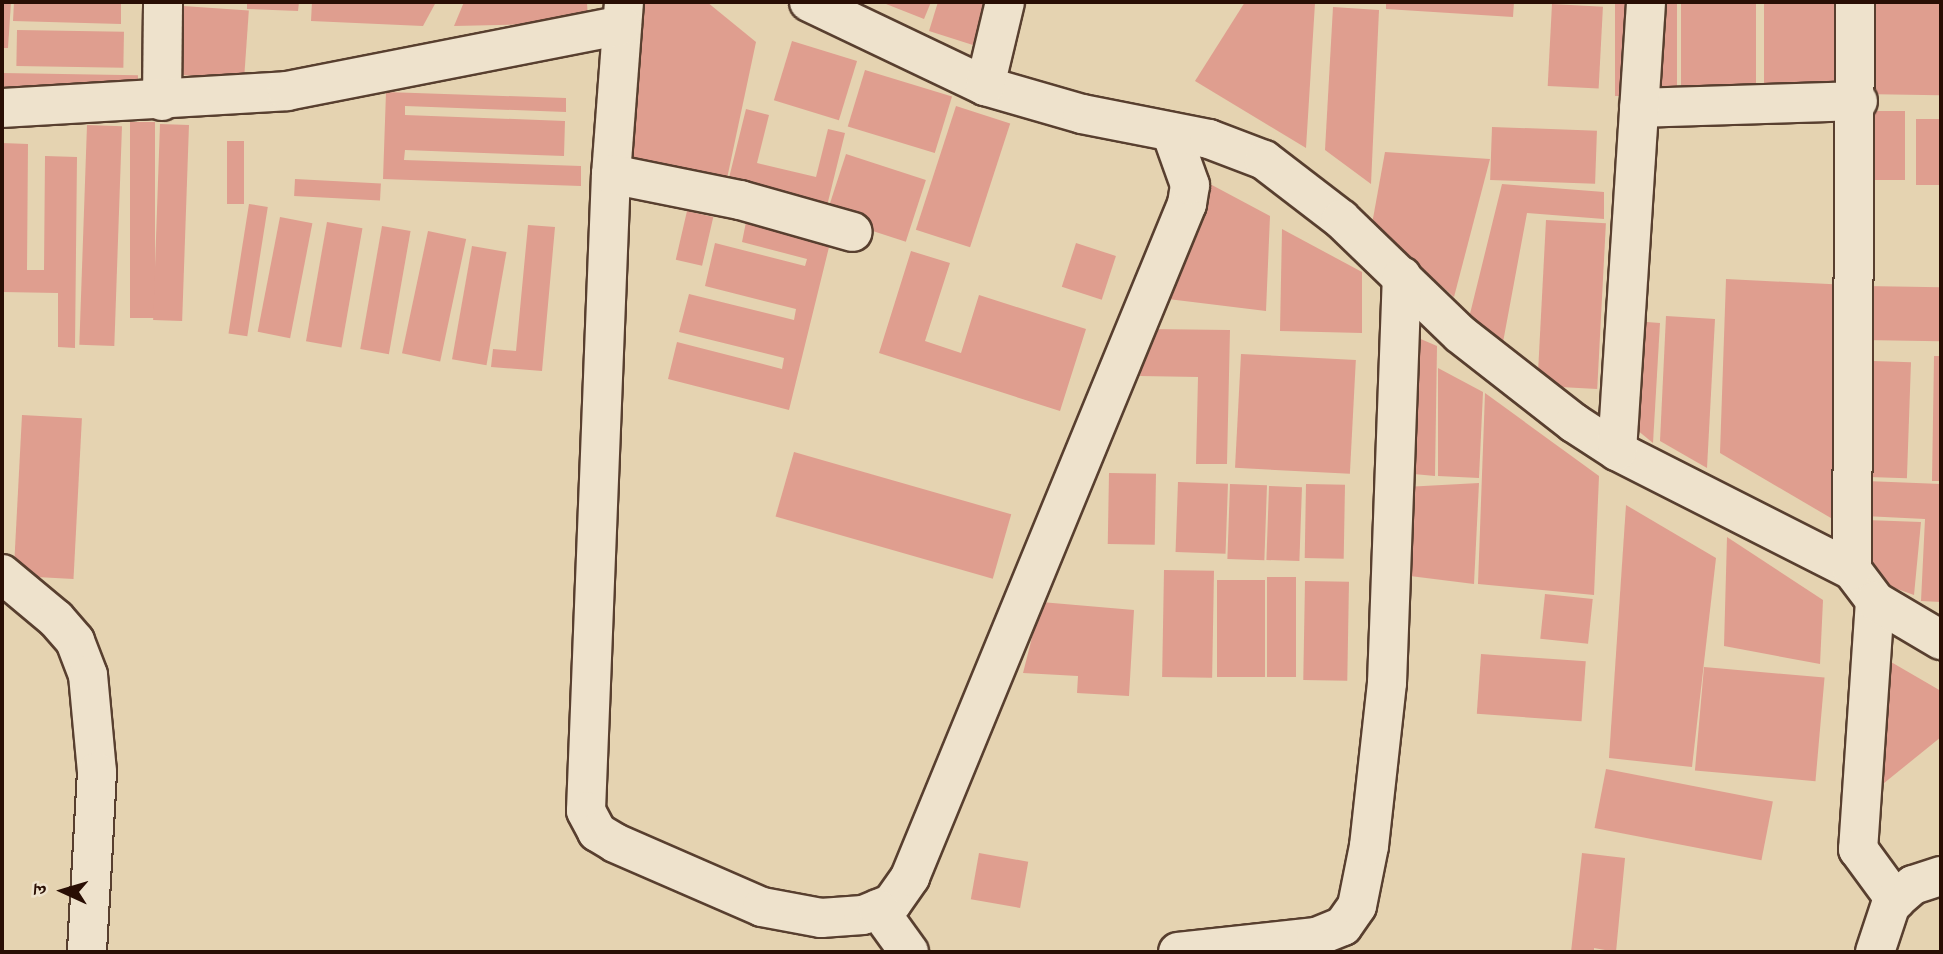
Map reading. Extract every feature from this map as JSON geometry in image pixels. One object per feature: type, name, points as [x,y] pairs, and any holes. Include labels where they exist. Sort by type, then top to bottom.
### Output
[{"type":"street","points":[[162,101],[163,2]]},
{"type":"street","points":[[809,2],[985,86],[1238,147],[1264,160],[1306,188],[1402,276],[1460,334],[1617,451],[1853,570],[1875,601],[1941,640]]},
{"type":"street","points":[[985,86],[1005,2]]},
{"type":"street","points":[[1617,451],[1646,2]]},
{"type":"street","points":[[1853,570],[1858,101],[1855,2]]},
{"type":"street","points":[[2,108],[162,101],[324,85],[623,14],[611,174],[586,811],[597,832],[615,843],[762,907],[821,919],[878,909],[892,903],[918,859],[1187,204],[1190,185],[1171,132]]},
{"type":"street","points":[[1639,108],[1858,101]]},
{"type":"street","points":[[611,174],[740,200],[853,232]]},
{"type":"street","points":[[1178,952],[1316,937],[1343,926],[1357,906],[1367,858],[1387,683],[1402,276]]},
{"type":"street","points":[[2,574],[56,619],[75,641],[88,675],[97,772],[88,952]]},
{"type":"street","points":[[1875,601],[1858,849],[1896,901]]},
{"type":"street","points":[[1875,952],[1896,901],[1913,885],[1941,876]]},
{"type":"street","points":[[878,909],[909,952]]},
{"type":"building","points":[[2,2],[11,2],[8,48],[2,48]]},
{"type":"building","points":[[14,2],[121,2],[121,24],[13,21]]},
{"type":"building","points":[[247,2],[299,2],[298,11],[247,9]]},
{"type":"building","points":[[312,2],[436,2],[423,26],[311,21]]},
{"type":"building","points":[[464,2],[587,2],[588,23],[454,26]]},
{"type":"building","points":[[644,2],[707,2],[756,42],[725,188],[626,160]]},
{"type":"building","points":[[881,2],[931,2],[924,19]]},
{"type":"building","points":[[938,2],[990,2],[976,46],[929,31]]},
{"type":"building","points":[[1245,2],[1315,3],[1306,148],[1195,81]]},
{"type":"building","points":[[1386,2],[1514,2],[1513,17],[1386,9]]},
{"type":"building","points":[[1615,2],[1635,2],[1635,96],[1615,96]]},
{"type":"building","points":[[1657,2],[1677,2],[1677,86],[1657,86]]},
{"type":"building","points":[[1681,2],[1756,2],[1756,92],[1681,92]]},
{"type":"building","points":[[1764,2],[1837,2],[1837,89],[1764,89]]},
{"type":"building","points":[[1863,2],[1941,3],[1939,95],[1861,94]]},
{"type":"building","points":[[1552,4],[1603,7],[1599,89],[1548,86]]},
{"type":"building","points":[[183,6],[249,11],[244,79],[178,75]]},
{"type":"building","points":[[1333,7],[1379,10],[1371,184],[1325,150]]},
{"type":"building","points":[[17,30],[124,32],[123,68],[16,66]]},
{"type":"building","points":[[792,41],[857,61],[839,120],[774,100]]},
{"type":"building","points":[[865,70],[952,97],[935,153],[848,126]]},
{"type":"building","points":[[2,73],[138,75],[138,97],[2,95]]},
{"type":"building","points":[[386,92],[566,98],[566,112],[405,106],[405,115],[565,121],[564,156],[405,150],[404,160],[581,166],[581,186],[383,179]]},
{"type":"building","points":[[956,106],[1010,124],[970,247],[916,230]]},
{"type":"building","points":[[746,109],[769,115],[757,163],[816,177],[828,129],[845,133],[826,210],[727,186]]},
{"type":"building","points":[[1870,111],[1905,111],[1905,180],[1870,180]]},
{"type":"building","points":[[1916,119],[1941,119],[1941,185],[1916,185]]},
{"type":"building","points":[[130,122],[155,122],[155,318],[130,318]]},
{"type":"building","points":[[160,124],[189,125],[182,321],[153,320]]},
{"type":"building","points":[[87,125],[122,126],[114,346],[79,345]]},
{"type":"building","points":[[1492,127],[1597,131],[1595,184],[1490,180]]},
{"type":"building","points":[[227,141],[244,141],[244,204],[227,204]]},
{"type":"building","points":[[2,143],[28,144],[27,270],[44,270],[45,156],[77,157],[75,348],[58,347],[58,293],[2,292]]},
{"type":"building","points":[[1385,152],[1490,159],[1454,297],[1372,224]]},
{"type":"building","points":[[846,154],[926,180],[906,242],[826,216]]},
{"type":"building","points":[[295,179],[381,184],[380,200],[294,196]]},
{"type":"building","points":[[1210,184],[1270,216],[1266,311],[1168,299]]},
{"type":"building","points":[[1502,184],[1604,192],[1604,219],[1527,213],[1501,353],[1466,330]]},
{"type":"building","points":[[249,204],[268,207],[247,336],[229,333]]},
{"type":"building","points":[[687,211],[713,217],[702,266],[676,260]]},
{"type":"building","points":[[280,217],[312,223],[290,338],[258,332]]},
{"type":"building","points":[[1546,220],[1606,223],[1597,389],[1537,386]]},
{"type":"building","points":[[327,222],[362,228],[341,347],[306,341]]},
{"type":"building","points":[[746,222],[830,243],[789,410],[668,379],[677,342],[782,369],[784,358],[679,332],[689,294],[794,320],[796,309],[705,286],[715,243],[805,266],[807,259],[742,242]]},
{"type":"building","points":[[528,225],[555,227],[542,371],[491,367],[493,349],[516,351]]},
{"type":"building","points":[[382,226],[411,231],[389,354],[360,349]]},
{"type":"building","points":[[1282,229],[1362,272],[1362,333],[1280,331]]},
{"type":"building","points":[[428,231],[466,239],[440,361],[402,353]]},
{"type":"building","points":[[1076,243],[1116,256],[1102,300],[1062,287]]},
{"type":"building","points":[[472,246],[506,252],[486,365],[452,359]]},
{"type":"building","points":[[911,251],[950,263],[925,341],[961,353],[979,295],[1086,329],[1060,411],[879,353]]},
{"type":"building","points":[[1726,279],[1849,285],[1836,521],[1720,453]]},
{"type":"building","points":[[1864,286],[1941,287],[1940,341],[1863,340]]},
{"type":"building","points":[[1666,316],[1715,319],[1707,468],[1660,441]]},
{"type":"building","points":[[1633,321],[1660,323],[1653,443],[1626,421]]},
{"type":"building","points":[[1148,329],[1230,330],[1227,464],[1196,464],[1198,377],[1140,376]]},
{"type":"building","points":[[1409,334],[1437,346],[1435,476],[1403,473]]},
{"type":"building","points":[[1241,354],[1356,360],[1350,474],[1235,468]]},
{"type":"building","points":[[1934,356],[1941,356],[1941,481],[1932,481]]},
{"type":"building","points":[[1873,361],[1911,362],[1907,478],[1869,477]]},
{"type":"building","points":[[1438,368],[1483,392],[1479,478],[1438,476]]},
{"type":"building","points":[[1485,393],[1599,476],[1594,595],[1478,584]]},
{"type":"building","points":[[22,415],[82,418],[73,579],[14,576]]},
{"type":"building","points":[[794,452],[1011,514],[993,579],[776,516]]},
{"type":"building","points":[[1109,473],[1156,474],[1155,545],[1108,544]]},
{"type":"building","points":[[1866,481],[1941,484],[1941,602],[1921,601],[1925,519],[1864,516]]},
{"type":"building","points":[[1178,482],[1228,484],[1226,554],[1176,552]]},
{"type":"building","points":[[1479,483],[1474,584],[1402,575],[1405,487]]},
{"type":"building","points":[[1230,484],[1267,485],[1264,560],[1227,559]]},
{"type":"building","points":[[1306,484],[1345,485],[1344,559],[1305,558]]},
{"type":"building","points":[[1269,486],[1302,487],[1299,561],[1266,560]]},
{"type":"building","points":[[1626,505],[1716,558],[1692,767],[1609,758]]},
{"type":"building","points":[[1866,520],[1921,522],[1914,595],[1875,581]]},
{"type":"building","points":[[1727,537],[1823,600],[1820,664],[1724,646]]},
{"type":"building","points":[[1164,570],[1214,571],[1212,678],[1162,677]]},
{"type":"building","points":[[1267,577],[1296,577],[1296,677],[1267,677]]},
{"type":"building","points":[[1217,580],[1265,580],[1265,677],[1217,677]]},
{"type":"building","points":[[1305,581],[1349,582],[1347,681],[1303,680]]},
{"type":"building","points":[[1545,594],[1593,599],[1588,644],[1540,639]]},
{"type":"building","points":[[1041,602],[1134,610],[1129,696],[1077,693],[1078,676],[1023,673]]},
{"type":"building","points":[[1481,654],[1586,661],[1582,721],[1477,714]]},
{"type":"building","points":[[1879,655],[1941,691],[1941,737],[1873,792]]},
{"type":"building","points":[[1704,667],[1825,678],[1815,781],[1695,771]]},
{"type":"building","points":[[1606,769],[1773,801],[1761,860],[1595,828]]},
{"type":"building","points":[[979,853],[1028,862],[1020,908],[971,899]]},
{"type":"building","points":[[1582,853],[1625,858],[1616,952],[1594,948],[1594,952],[1571,952]]}]
